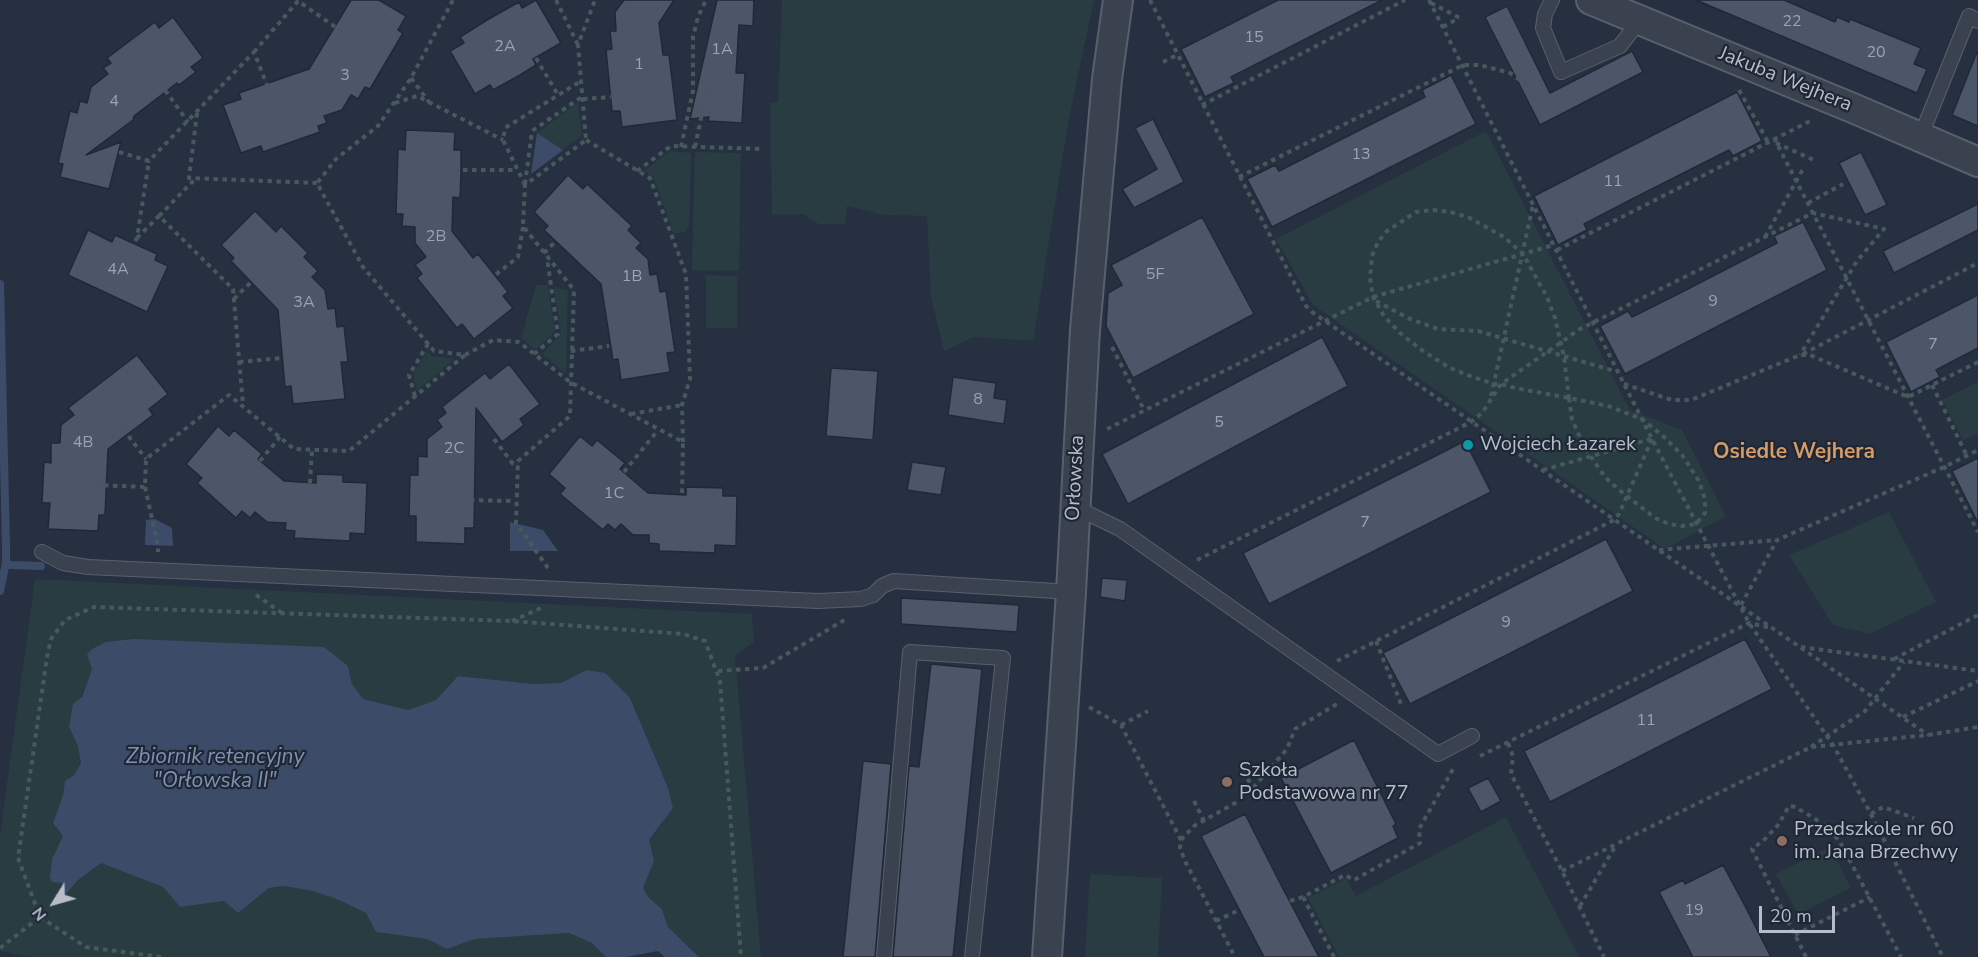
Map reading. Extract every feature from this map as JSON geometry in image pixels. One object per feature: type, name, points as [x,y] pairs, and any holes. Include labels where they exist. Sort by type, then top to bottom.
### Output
[{"type":"street","name":"Orłowska","points":[[1047,957],[1092,239],[1110,56],[1118,0]]},
{"type":"street","name":"Jakuba Wejhera","points":[[1591,0],[1978,162]]},
{"type":"lane","points":[[1552,0],[1545,14],[1543,28],[1561,72],[1620,46],[1640,20]]},
{"type":"lane","points":[[1920,138],[1969,16],[1978,21]]},
{"type":"lane","points":[[1074,512],[1087,513],[1120,529],[1438,754],[1472,736]]},
{"type":"lane","points":[[42,552],[63,563],[99,567],[818,601],[861,599],[873,595],[882,586],[894,581],[1071,592]]},
{"type":"lane","points":[[884,957],[910,652],[1003,658],[972,957]]},
{"type":"path","points":[[317,183],[336,159],[378,126],[411,78],[453,0]]},
{"type":"path","points":[[556,0],[578,45],[586,140]]},
{"type":"path","points":[[578,45],[595,0]]},
{"type":"path","points":[[681,147],[693,91],[693,37],[698,17],[706,0]]},
{"type":"path","points":[[1150,0],[1306,306],[1322,320],[1928,735]]},
{"type":"path","points":[[1202,105],[1405,0]]},
{"type":"path","points":[[131,249],[136,238],[149,161],[254,52],[298,1],[344,33]]},
{"type":"path","points":[[1430,2],[1460,18],[1443,27]]},
{"type":"path","points":[[1430,2],[1707,545],[1749,623],[1833,745],[1943,957]]},
{"type":"path","points":[[254,52],[269,90]]},
{"type":"path","points":[[1164,62],[1177,55]]},
{"type":"path","points":[[536,58],[558,95]]},
{"type":"path","points":[[1239,177],[1463,65],[1480,65],[1510,73],[1531,88],[1561,72]]},
{"type":"path","points":[[411,78],[429,102]]},
{"type":"path","points":[[525,185],[503,140],[505,128],[581,81]]},
{"type":"path","points":[[160,83],[188,122]]},
{"type":"path","points":[[696,147],[707,89]]},
{"type":"path","points":[[1739,90],[1768,142]]},
{"type":"path","points":[[395,103],[417,96],[503,140]]},
{"type":"path","points":[[489,280],[518,257],[532,132],[583,98],[611,96]]},
{"type":"path","points":[[197,113],[189,178],[317,183]]},
{"type":"path","points":[[1557,250],[1821,115]]},
{"type":"path","points":[[586,140],[650,178],[686,274],[690,379],[682,405],[682,495]]},
{"type":"path","points":[[525,185],[586,140]]},
{"type":"path","points":[[1775,140],[1816,161]]},
{"type":"path","points":[[1775,140],[1978,532]]},
{"type":"path","points":[[637,171],[671,146],[762,149]]},
{"type":"path","points":[[118,152],[149,161]]},
{"type":"path","points":[[1765,237],[1803,169]]},
{"type":"path","points":[[454,170],[517,170]]},
{"type":"path","points":[[136,238],[196,178]]},
{"type":"path","points":[[317,183],[363,267],[428,344],[434,351],[465,356]]},
{"type":"path","points":[[1808,203],[1843,184]]},
{"type":"path","points":[[1490,400],[1533,205]]},
{"type":"path","points":[[1374,298],[1370,278],[1372,256],[1378,242],[1387,231],[1416,212],[1433,210],[1468,217],[1504,237],[1523,254],[1547,297],[1561,342],[1564,357],[1569,398],[1572,418],[1590,456],[1605,477],[1655,518],[1669,524],[1682,526],[1696,524],[1705,513],[1705,499],[1699,481],[1682,455],[1642,419],[1608,406],[1569,398],[1501,384],[1494,384],[1450,368],[1400,333],[1384,316],[1374,298]]},
{"type":"path","points":[[1177,570],[1471,422],[1482,413],[1501,384],[1580,329],[1813,213],[1884,229],[1857,261],[1800,355]]},
{"type":"path","points":[[159,216],[233,289],[243,406]]},
{"type":"path","points":[[523,226],[574,290],[570,416],[518,460],[516,523],[550,571]]},
{"type":"path","points":[[534,354],[558,334],[545,255],[556,241]]},
{"type":"path","points":[[1099,433],[1322,320],[1374,298],[1554,245]]},
{"type":"path","points":[[1624,384],[1672,400],[1690,400],[1800,355],[1978,263]]},
{"type":"path","points":[[234,299],[259,273]]},
{"type":"path","points":[[1374,298],[1410,319],[1438,329],[1478,331],[1618,372]]},
{"type":"path","points":[[146,459],[229,395],[294,449],[349,451],[465,356],[493,340],[519,342],[570,382],[683,442]]},
{"type":"path","points":[[1109,341],[1144,410]]},
{"type":"path","points":[[415,396],[409,375],[428,344]]},
{"type":"path","points":[[571,351],[609,346]]},
{"type":"path","points":[[1800,355],[1810,356],[1908,398]]},
{"type":"path","points":[[239,362],[293,357]]},
{"type":"path","points":[[1908,398],[1978,362]]},
{"type":"path","points":[[1932,385],[1967,456]]},
{"type":"path","points":[[630,414],[682,405]]},
{"type":"path","points":[[123,429],[146,459],[145,487],[158,546]]},
{"type":"path","points":[[624,472],[658,430]]},
{"type":"path","points":[[260,461],[280,437]]},
{"type":"path","points":[[494,439],[513,464],[518,465]]},
{"type":"path","points":[[1543,471],[1652,439]]},
{"type":"path","points":[[1318,670],[1614,520],[1627,497],[1652,439]]},
{"type":"path","points":[[310,483],[312,450]]},
{"type":"path","points":[[1659,550],[1778,540],[1978,450]]},
{"type":"path","points":[[95,486],[145,487]]},
{"type":"path","points":[[461,500],[516,501]]},
{"type":"path","points":[[1740,606],[1778,540]]},
{"type":"path","points":[[718,671],[763,668],[845,620],[864,606],[873,595]]},
{"type":"path","points":[[161,957],[86,947],[40,917],[18,858],[51,639],[65,620],[93,607],[511,621],[683,634],[705,641],[720,681],[741,957]]},
{"type":"path","points":[[1893,659],[1978,615]]},
{"type":"path","points":[[1604,957],[1511,774],[1514,756],[1508,743],[1749,623],[1773,629]]},
{"type":"path","points":[[1376,640],[1401,701],[1400,708]]},
{"type":"path","points":[[1800,647],[1978,671]]},
{"type":"path","points":[[1562,872],[1811,747],[1864,711],[1905,661]]},
{"type":"path","points":[[1902,717],[1978,681]]},
{"type":"path","points":[[1065,691],[1081,703],[1121,725],[1181,840],[1180,848],[1185,861],[1235,957]]},
{"type":"path","points":[[1181,840],[1194,826],[1237,802],[1252,788],[1287,749],[1294,729],[1354,694]]},
{"type":"path","points":[[1121,725],[1148,711]]},
{"type":"path","points":[[1811,747],[1928,735],[1978,727]]},
{"type":"path","points":[[1290,901],[1303,897],[1345,875],[1354,880],[1420,843],[1419,830],[1454,767]]},
{"type":"path","points":[[1243,771],[1252,788]]},
{"type":"path","points":[[1194,801],[1204,821]]},
{"type":"path","points":[[1806,957],[1752,849],[1778,825],[1789,807],[1796,807],[1814,818],[1831,831],[1840,842],[1901,957]]},
{"type":"path","points":[[1870,814],[1883,807],[1914,818]]},
{"type":"path","points":[[1579,907],[1616,845]]},
{"type":"path","points":[[1303,897],[1334,957]]},
{"type":"path","points":[[1795,935],[1870,897]]},
{"type":"path","points":[[1216,921],[1239,910]]},
{"type":"path","points":[[0,948],[40,917]]},
{"type":"green space","points":[[782,0],[1094,0],[1069,118],[1033,341],[974,337],[944,351],[931,297],[927,216],[885,215],[847,206],[845,224],[819,224],[803,214],[772,215],[770,103],[778,102]]},
{"type":"green space","points":[[578,102],[582,135],[563,150],[537,133]]},
{"type":"green space","points":[[1486,131],[1630,410],[1682,430],[1726,516],[1665,549],[1313,305],[1276,239]]},
{"type":"green space","points":[[670,151],[691,153],[689,227],[685,232],[674,234],[653,176],[644,171]]},
{"type":"green space","points":[[695,152],[741,153],[739,271],[692,270]]},
{"type":"green space","points":[[706,275],[737,276],[737,328],[706,328]]},
{"type":"green space","points":[[536,285],[548,285],[555,332],[535,350],[521,338]]},
{"type":"green space","points":[[554,287],[568,290],[566,374],[542,354],[561,335]]},
{"type":"green space","points":[[427,351],[432,356],[455,359],[417,391],[413,375]]},
{"type":"green space","points":[[1978,382],[1978,433],[1963,440],[1942,400]]},
{"type":"green space","points":[[1889,512],[1936,602],[1870,634],[1833,625],[1789,555]]},
{"type":"green space","points":[[35,579],[752,614],[754,642],[735,655],[761,957],[699,957],[668,927],[662,909],[649,898],[643,888],[653,861],[649,840],[663,823],[668,788],[630,698],[586,670],[561,683],[534,684],[458,676],[436,700],[408,710],[362,699],[352,684],[348,666],[87,655],[92,669],[69,727],[78,746],[81,763],[74,775],[65,782],[63,795],[53,822],[63,836],[52,859],[66,894],[78,880],[101,863],[163,887],[180,907],[224,901],[238,913],[269,888],[284,886],[313,891],[366,913],[376,932],[427,939],[447,949],[475,939],[569,933],[592,943],[606,957],[30,957],[0,951],[0,835]]},
{"type":"green space","points":[[1506,817],[1579,957],[1339,957],[1308,898],[1346,878],[1356,896]]},
{"type":"green space","points":[[1830,847],[1851,888],[1798,914],[1776,874]]},
{"type":"green space","points":[[1090,874],[1162,878],[1158,957],[1085,957]]},
{"type":"water","points":[[537,133],[563,150],[531,174]]},
{"type":"water","points":[[155,519],[172,528],[173,546],[145,545],[146,520]]},
{"type":"water","points":[[510,522],[543,530],[558,551],[510,551]]},
{"type":"water","name":"Zbiornik retencyjny \"Orłowska II\"","points":[[134,639],[324,647],[348,666],[352,684],[363,699],[408,710],[436,700],[458,676],[534,684],[561,683],[586,670],[605,673],[630,698],[668,788],[673,808],[649,840],[654,861],[643,888],[649,898],[662,909],[668,927],[699,957],[665,957],[658,951],[626,957],[606,957],[592,943],[569,933],[475,939],[447,949],[427,939],[376,932],[366,913],[313,891],[284,886],[269,888],[238,913],[224,901],[180,907],[163,887],[101,863],[78,880],[66,894],[62,894],[62,883],[52,882],[50,877],[52,859],[63,836],[53,823],[63,795],[65,781],[74,775],[81,763],[78,746],[69,727],[73,704],[82,697],[92,669],[87,655],[92,649],[106,642]]},
{"type":"building","points":[[351,0],[379,0],[406,16],[398,30],[403,33],[370,89],[365,87],[358,99],[351,95],[342,110],[324,116],[327,123],[318,126],[320,132],[263,152],[261,146],[241,153],[223,105],[241,99],[239,93],[309,69]]},
{"type":"building","points":[[536,0],[561,43],[533,59],[536,65],[520,75],[493,90],[490,85],[475,94],[450,51],[464,43],[460,37],[487,20],[519,2],[522,8]]},
{"type":"building","points":[[624,0],[674,0],[659,23],[663,55],[669,55],[677,120],[622,127],[620,111],[612,111],[606,50],[612,49],[610,31],[616,31],[615,12]]},
{"type":"building","points":[[717,0],[754,0],[753,26],[739,25],[736,73],[745,73],[742,123],[708,121],[709,117],[690,119]]},
{"type":"building","points":[[1278,0],[1382,0],[1231,77],[1234,83],[1205,97],[1181,49]]},
{"type":"building","points":[[1696,0],[1784,0],[1835,22],[1837,17],[1849,22],[1850,19],[1921,48],[1914,64],[1927,69],[1917,93]]},
{"type":"building","points":[[1507,6],[1550,93],[1632,51],[1643,72],[1540,125],[1485,17]]},
{"type":"building","points":[[173,17],[203,58],[191,67],[196,72],[179,85],[177,83],[86,155],[121,142],[109,189],[60,177],[63,164],[58,163],[70,111],[77,113],[80,101],[87,103],[91,87],[108,74],[103,68],[111,63],[107,58],[155,22],[159,28]]},
{"type":"building","points":[[1978,52],[1978,126],[1952,115]]},
{"type":"building","points":[[1451,75],[1476,124],[1272,227],[1247,179],[1275,165],[1279,171],[1425,97],[1422,90]]},
{"type":"building","points":[[1737,92],[1762,141],[1733,156],[1729,150],[1636,197],[1584,224],[1587,230],[1558,245],[1534,196]]},
{"type":"building","points":[[1153,119],[1184,182],[1134,208],[1122,189],[1157,169],[1135,128]]},
{"type":"building","points":[[406,130],[455,132],[454,150],[461,150],[461,173],[460,198],[453,197],[452,231],[473,258],[478,254],[508,292],[503,296],[513,308],[474,339],[462,324],[457,328],[417,278],[422,274],[415,265],[426,257],[415,243],[415,227],[402,226],[403,214],[396,214],[398,149],[405,150]]},
{"type":"building","points":[[1861,152],[1887,205],[1865,215],[1839,163]]},
{"type":"building","points":[[568,175],[583,189],[587,184],[632,226],[628,230],[641,243],[636,248],[648,259],[650,275],[657,274],[660,292],[666,291],[675,352],[667,353],[670,372],[621,380],[618,359],[613,360],[601,284],[544,230],[548,226],[534,212]]},
{"type":"building","points":[[1978,204],[1978,230],[1894,273],[1883,251]]},
{"type":"building","points":[[255,211],[276,232],[281,226],[308,253],[304,257],[318,271],[312,277],[325,290],[328,309],[335,308],[337,327],[344,326],[348,362],[341,362],[345,399],[293,404],[291,386],[285,387],[278,310],[231,261],[234,258],[221,245]]},
{"type":"building","points":[[1202,217],[1254,314],[1133,378],[1106,326],[1108,293],[1122,285],[1111,265]]},
{"type":"building","points":[[1803,222],[1827,270],[1625,374],[1600,326],[1628,311],[1632,317],[1680,293],[1777,243],[1774,236]]},
{"type":"building","points":[[88,230],[112,242],[115,235],[157,254],[155,260],[168,266],[147,312],[68,275]]},
{"type":"building","points":[[1978,295],[1978,348],[1936,370],[1940,377],[1911,392],[1886,342]]},
{"type":"building","points":[[1322,337],[1348,386],[1128,504],[1102,454]]},
{"type":"building","points":[[137,355],[168,394],[149,409],[153,415],[108,449],[105,515],[99,515],[98,531],[48,529],[50,503],[42,503],[44,462],[51,463],[51,443],[60,443],[61,425],[74,415],[68,408]]},
{"type":"building","points":[[509,364],[540,404],[520,419],[524,425],[502,442],[476,408],[474,528],[465,528],[465,544],[416,542],[416,516],[409,516],[410,475],[418,475],[418,456],[427,457],[427,439],[442,427],[437,420],[446,413],[442,407],[485,373],[490,379]]},
{"type":"building","points":[[831,368],[878,371],[873,440],[826,436]]},
{"type":"building","points":[[953,377],[996,383],[994,398],[1007,400],[1004,424],[948,415]]},
{"type":"building","points":[[218,426],[229,436],[234,430],[262,454],[258,459],[284,481],[316,483],[316,474],[343,475],[343,482],[367,483],[365,534],[350,533],[350,541],[294,538],[295,531],[285,530],[286,523],[267,522],[255,512],[250,518],[242,511],[236,518],[197,483],[202,478],[186,464]]},
{"type":"building","points":[[580,436],[592,446],[597,440],[625,463],[620,469],[648,493],[686,495],[686,487],[723,488],[723,496],[737,496],[736,546],[715,545],[715,553],[659,551],[659,544],[649,543],[649,535],[633,535],[621,524],[615,530],[608,524],[603,530],[560,494],[565,488],[549,474]]},
{"type":"building","points":[[1465,441],[1491,492],[1269,604],[1243,553]]},
{"type":"building","points":[[1978,458],[1978,523],[1952,471]]},
{"type":"building","points":[[912,462],[946,467],[941,495],[907,490]]},
{"type":"building","points":[[1606,539],[1633,591],[1410,704],[1383,653]]},
{"type":"building","points":[[1102,578],[1127,580],[1125,601],[1100,597]]},
{"type":"building","points":[[901,598],[1019,605],[1017,632],[901,624]]},
{"type":"building","points":[[1745,639],[1772,689],[1550,802],[1524,751]]},
{"type":"building","points":[[931,664],[982,669],[953,957],[893,957],[909,766],[919,767]]},
{"type":"building","points":[[1354,740],[1396,824],[1393,826],[1398,838],[1331,873],[1281,778]]},
{"type":"building","points":[[863,761],[891,764],[875,957],[843,957]]},
{"type":"building","points":[[1488,778],[1501,801],[1481,812],[1468,788]]},
{"type":"building","points":[[1245,814],[1319,957],[1264,957],[1201,836]]},
{"type":"building","points":[[1723,865],[1771,957],[1693,957],[1659,892],[1683,880],[1685,884]]},
{"type":"waterway","points":[[0,284],[6,547],[6,563],[0,591]]},
{"type":"waterway","points":[[6,563],[41,566]]},
{"type":"place","name":"Wojciech Łazarek","points":[[1468,445]]},
{"type":"place","name":"Szkoła Podstawowa nr 77","points":[[1227,782]]},
{"type":"place","name":"Przedszkole nr 60 im. Jana Brzechwy","points":[[1782,841]]},
{"type":"district","name":"Osiedle Wejhera","points":[[1794,453]]}]
